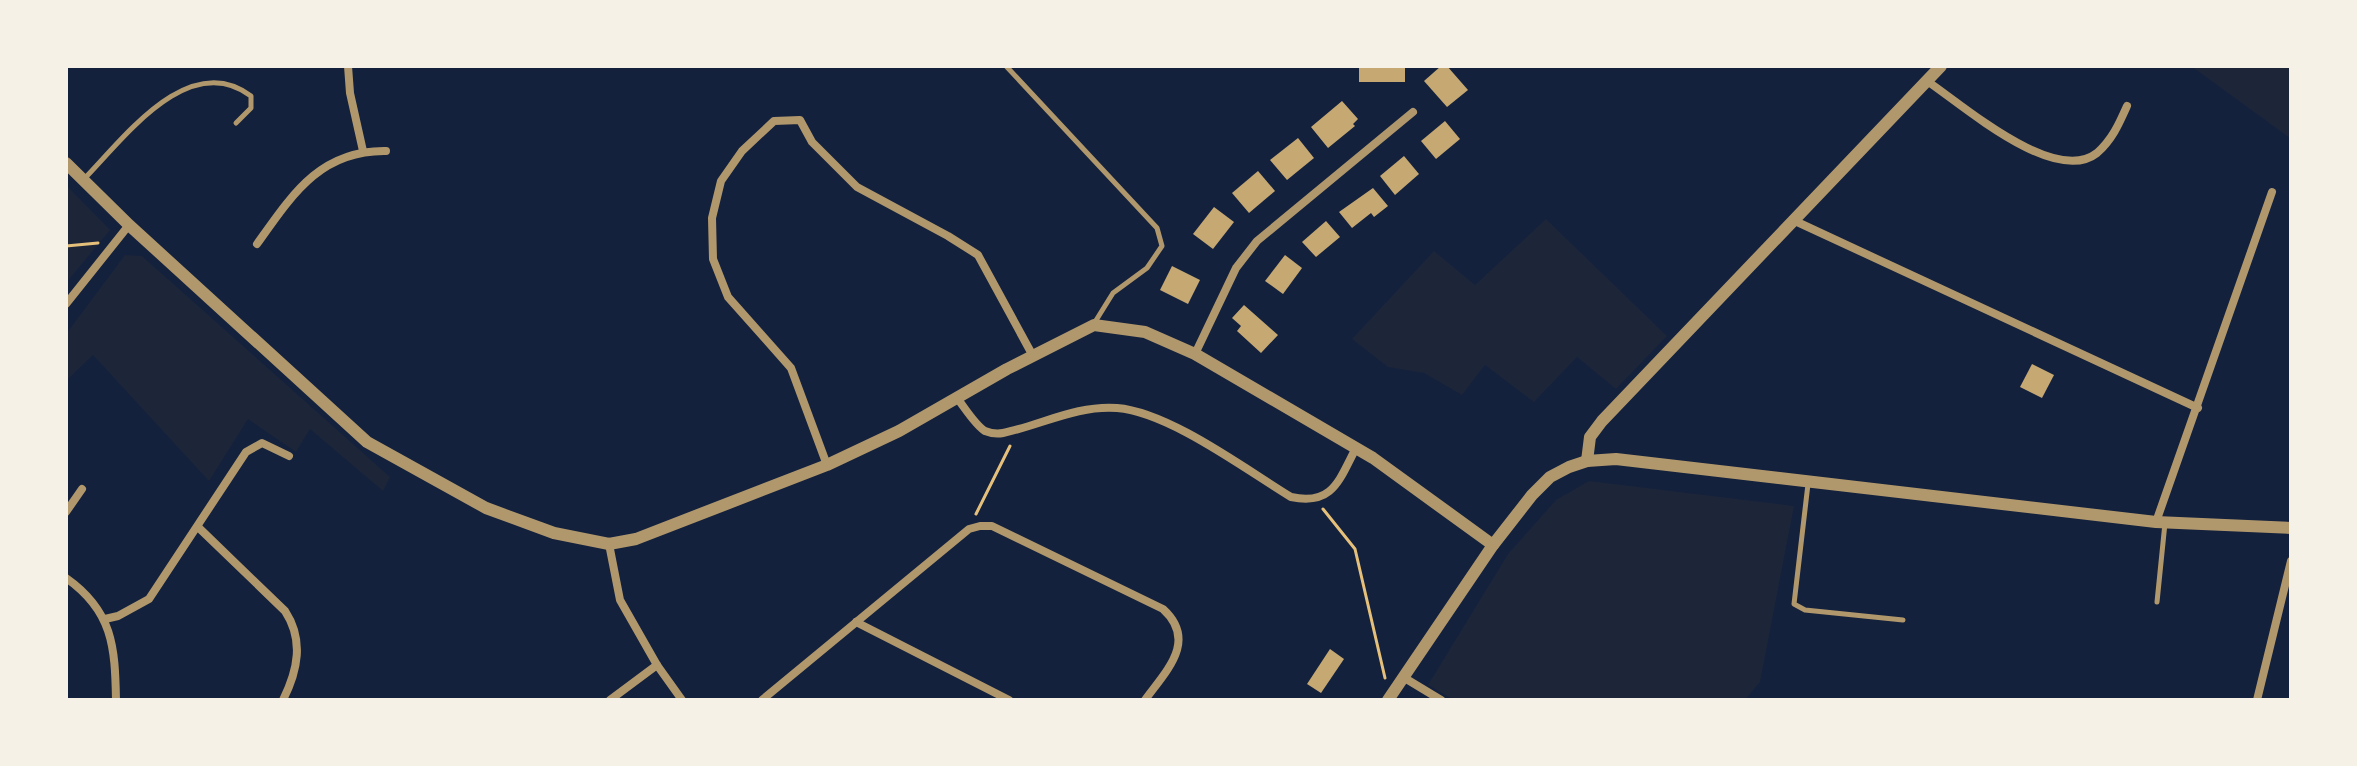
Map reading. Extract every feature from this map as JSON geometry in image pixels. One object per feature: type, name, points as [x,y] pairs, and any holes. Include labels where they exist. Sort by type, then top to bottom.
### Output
[{"type":"street","points":[[348,66],[350,93],[363,151]]},
{"type":"street","points":[[1587,461],[1590,437],[1602,421],[1941,66]]},
{"type":"street","points":[[1927,81],[2029,150],[2051,159],[2075,162],[2095,154],[2114,135],[2127,106]]},
{"type":"street","points":[[1195,354],[1236,268],[1257,241],[1413,112]]},
{"type":"street","points":[[827,465],[791,368],[728,297],[713,259],[712,218],[721,181],[742,151],[774,121],[800,120],[812,142],[857,187],[978,255],[1033,356]]},
{"type":"street","points":[[257,244],[289,199],[317,171],[340,158],[363,151],[386,151]]},
{"type":"street","points":[[66,163],[129,225],[367,442],[486,508],[554,533],[609,544],[636,539],[827,465],[899,431],[1094,325],[1145,332],[1195,354],[1356,448],[1493,545]]},
{"type":"street","points":[[2161,522],[2272,192]]},
{"type":"street","points":[[1795,221],[2198,408]]},
{"type":"street","points":[[66,304],[129,225]]},
{"type":"street","points":[[957,398],[984,430],[1000,435],[1090,410],[1117,408],[1151,415],[1291,497],[1321,499],[1337,483],[1356,448]]},
{"type":"street","points":[[105,619],[118,616],[149,599],[246,452],[262,443],[289,456]]},
{"type":"street","points":[[1388,699],[1514,516],[1550,477],[1587,461],[1616,459],[2161,522],[2291,528]]},
{"type":"street","points":[[66,512],[82,489]]},
{"type":"street","points":[[762,700],[969,529],[986,525],[1017,537],[1170,615],[1178,632],[1178,650],[1145,700]]},
{"type":"street","points":[[198,527],[292,621],[298,661],[283,700]]},
{"type":"street","points":[[609,544],[620,600],[657,665],[682,700]]},
{"type":"street","points":[[2257,700],[2291,561]]},
{"type":"street","points":[[66,578],[76,585],[105,619],[110,631],[116,700]]},
{"type":"street","points":[[856,622],[1009,700]]},
{"type":"street","points":[[610,700],[657,665]]},
{"type":"street","points":[[1403,677],[1441,700]]},
{"type":"lane","points":[[1006,66],[1157,228],[1162,246],[1147,268],[1113,293],[1094,325]]},
{"type":"lane","points":[[83,180],[147,115],[168,96],[183,89],[226,83],[239,87],[251,96],[251,108],[236,123]]},
{"type":"lane","points":[[1808,483],[1796,607],[1903,620]]},
{"type":"lane","points":[[2157,602],[2161,522]]},
{"type":"path","points":[[66,246],[115,241]]},
{"type":"path","points":[[969,529],[1019,428]]},
{"type":"path","points":[[1315,500],[1355,549],[1388,699]]},
{"type":"shaded area","points":[[2191,66],[2291,66],[2291,139]]},
{"type":"shaded area","points":[[66,185],[110,230],[66,283]]},
{"type":"shaded area","points":[[1546,219],[1667,336],[1616,389],[1577,357],[1534,402],[1485,365],[1462,395],[1424,373],[1388,367],[1352,339],[1434,251],[1475,285]]},
{"type":"shaded area","points":[[125,255],[142,256],[390,477],[383,491],[310,429],[296,452],[248,419],[209,481],[93,355],[66,381],[66,334]]},
{"type":"shaded area","points":[[1589,481],[1794,506],[1760,682],[1745,700],[1454,700],[1428,685],[1508,554],[1556,500]]},
{"type":"building","points":[[1359,66],[1405,66],[1405,82],[1359,82]]},
{"type":"building","points":[[1441,66],[1447,66],[1468,90],[1447,107],[1424,81]]},
{"type":"building","points":[[1342,101],[1358,119],[1353,124],[1355,126],[1328,148],[1311,127]]},
{"type":"building","points":[[1445,121],[1460,139],[1436,159],[1421,141]]},
{"type":"building","points":[[1298,138],[1314,158],[1287,180],[1270,160]]},
{"type":"building","points":[[1404,156],[1419,174],[1395,195],[1380,176]]},
{"type":"building","points":[[1258,171],[1275,191],[1249,213],[1232,193]]},
{"type":"building","points":[[1373,188],[1388,206],[1374,217],[1371,213],[1352,228],[1339,212]]},
{"type":"building","points":[[1214,207],[1234,222],[1213,249],[1193,234]]},
{"type":"building","points":[[1326,221],[1340,237],[1316,257],[1302,242]]},
{"type":"building","points":[[1285,255],[1302,268],[1283,294],[1265,281]]},
{"type":"building","points":[[1172,266],[1200,280],[1188,304],[1160,290]]},
{"type":"building","points":[[1244,305],[1278,335],[1261,353],[1237,331],[1241,326],[1232,318]]},
{"type":"building","points":[[2032,364],[2054,375],[2042,398],[2020,387]]},
{"type":"building","points":[[1330,649],[1344,659],[1321,693],[1307,684]]}]
